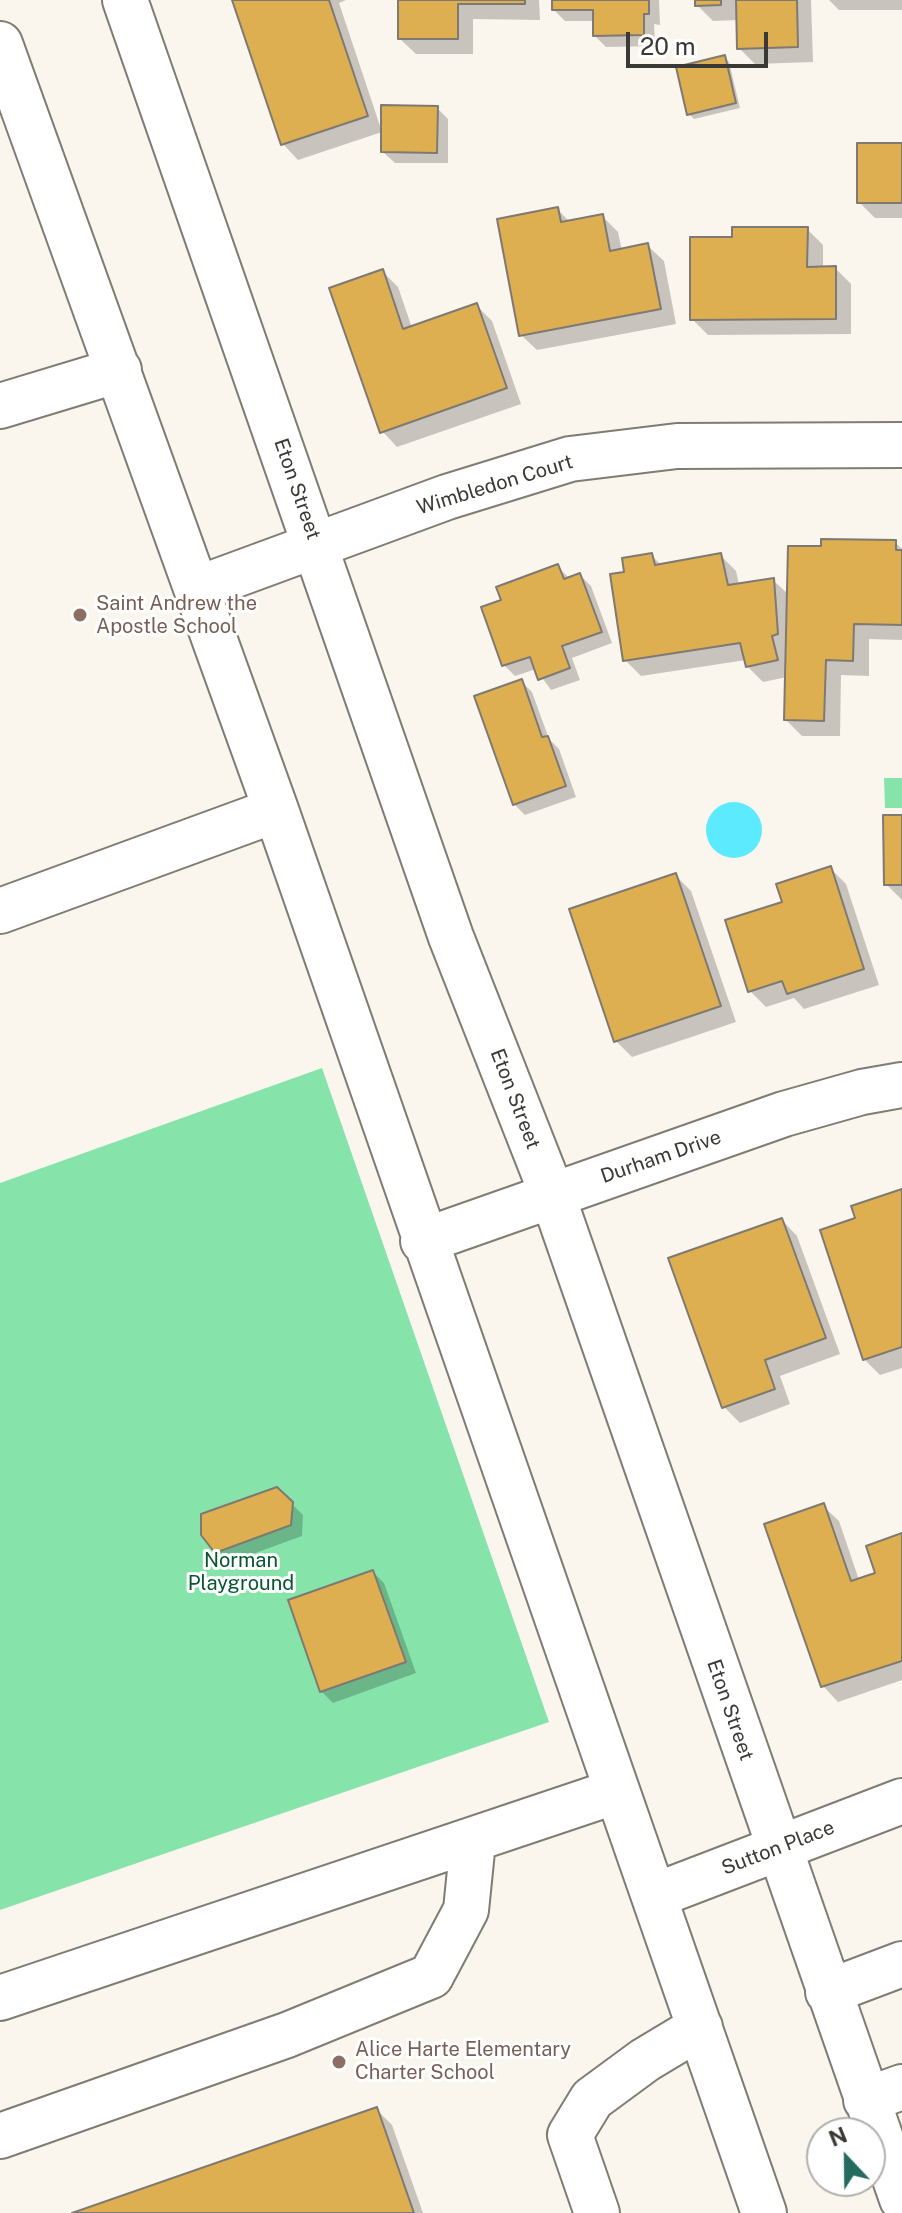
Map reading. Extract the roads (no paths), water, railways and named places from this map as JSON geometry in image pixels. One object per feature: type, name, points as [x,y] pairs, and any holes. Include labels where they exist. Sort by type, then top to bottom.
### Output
[{"type":"street","name":"Eton Street","points":[[125,0],[451,937],[552,1194],[828,1992],[884,2094],[902,2199]]},
{"type":"street","points":[[0,44],[276,810],[614,1792],[654,1896],[764,2213]]},
{"type":"street","points":[[0,406],[119,370]]},
{"type":"street","name":"Wimbledon Court","points":[[197,589],[447,497],[570,459],[677,446],[902,445]]},
{"type":"street","points":[[0,911],[276,810]]},
{"type":"street","name":"Durham Drive","points":[[423,1241],[784,1114],[862,1092],[902,1085]]},
{"type":"street","points":[[0,1998],[614,1792]]},
{"type":"street","name":"Sutton Place","points":[[654,1896],[902,1801]]},
{"type":"street","points":[[0,2136],[287,2035],[431,1976],[466,1910],[473,1841]]},
{"type":"street","points":[[828,1992],[902,1964]]},
{"type":"street","points":[[597,2213],[570,2135],[592,2099],[645,2060],[700,2027]]},
{"type":"water","points":[[734,802],[754,810],[762,830],[754,850],[734,858],[714,850],[706,830],[714,810]]},
{"type":"place","name":"Saint Andrew the Apostle School","points":[[80,615]]},
{"type":"place","name":"Alice Harte Elementary Charter School","points":[[339,2062]]},
{"type":"park label","name":"Norman Playground","points":[[241,1572]]}]
